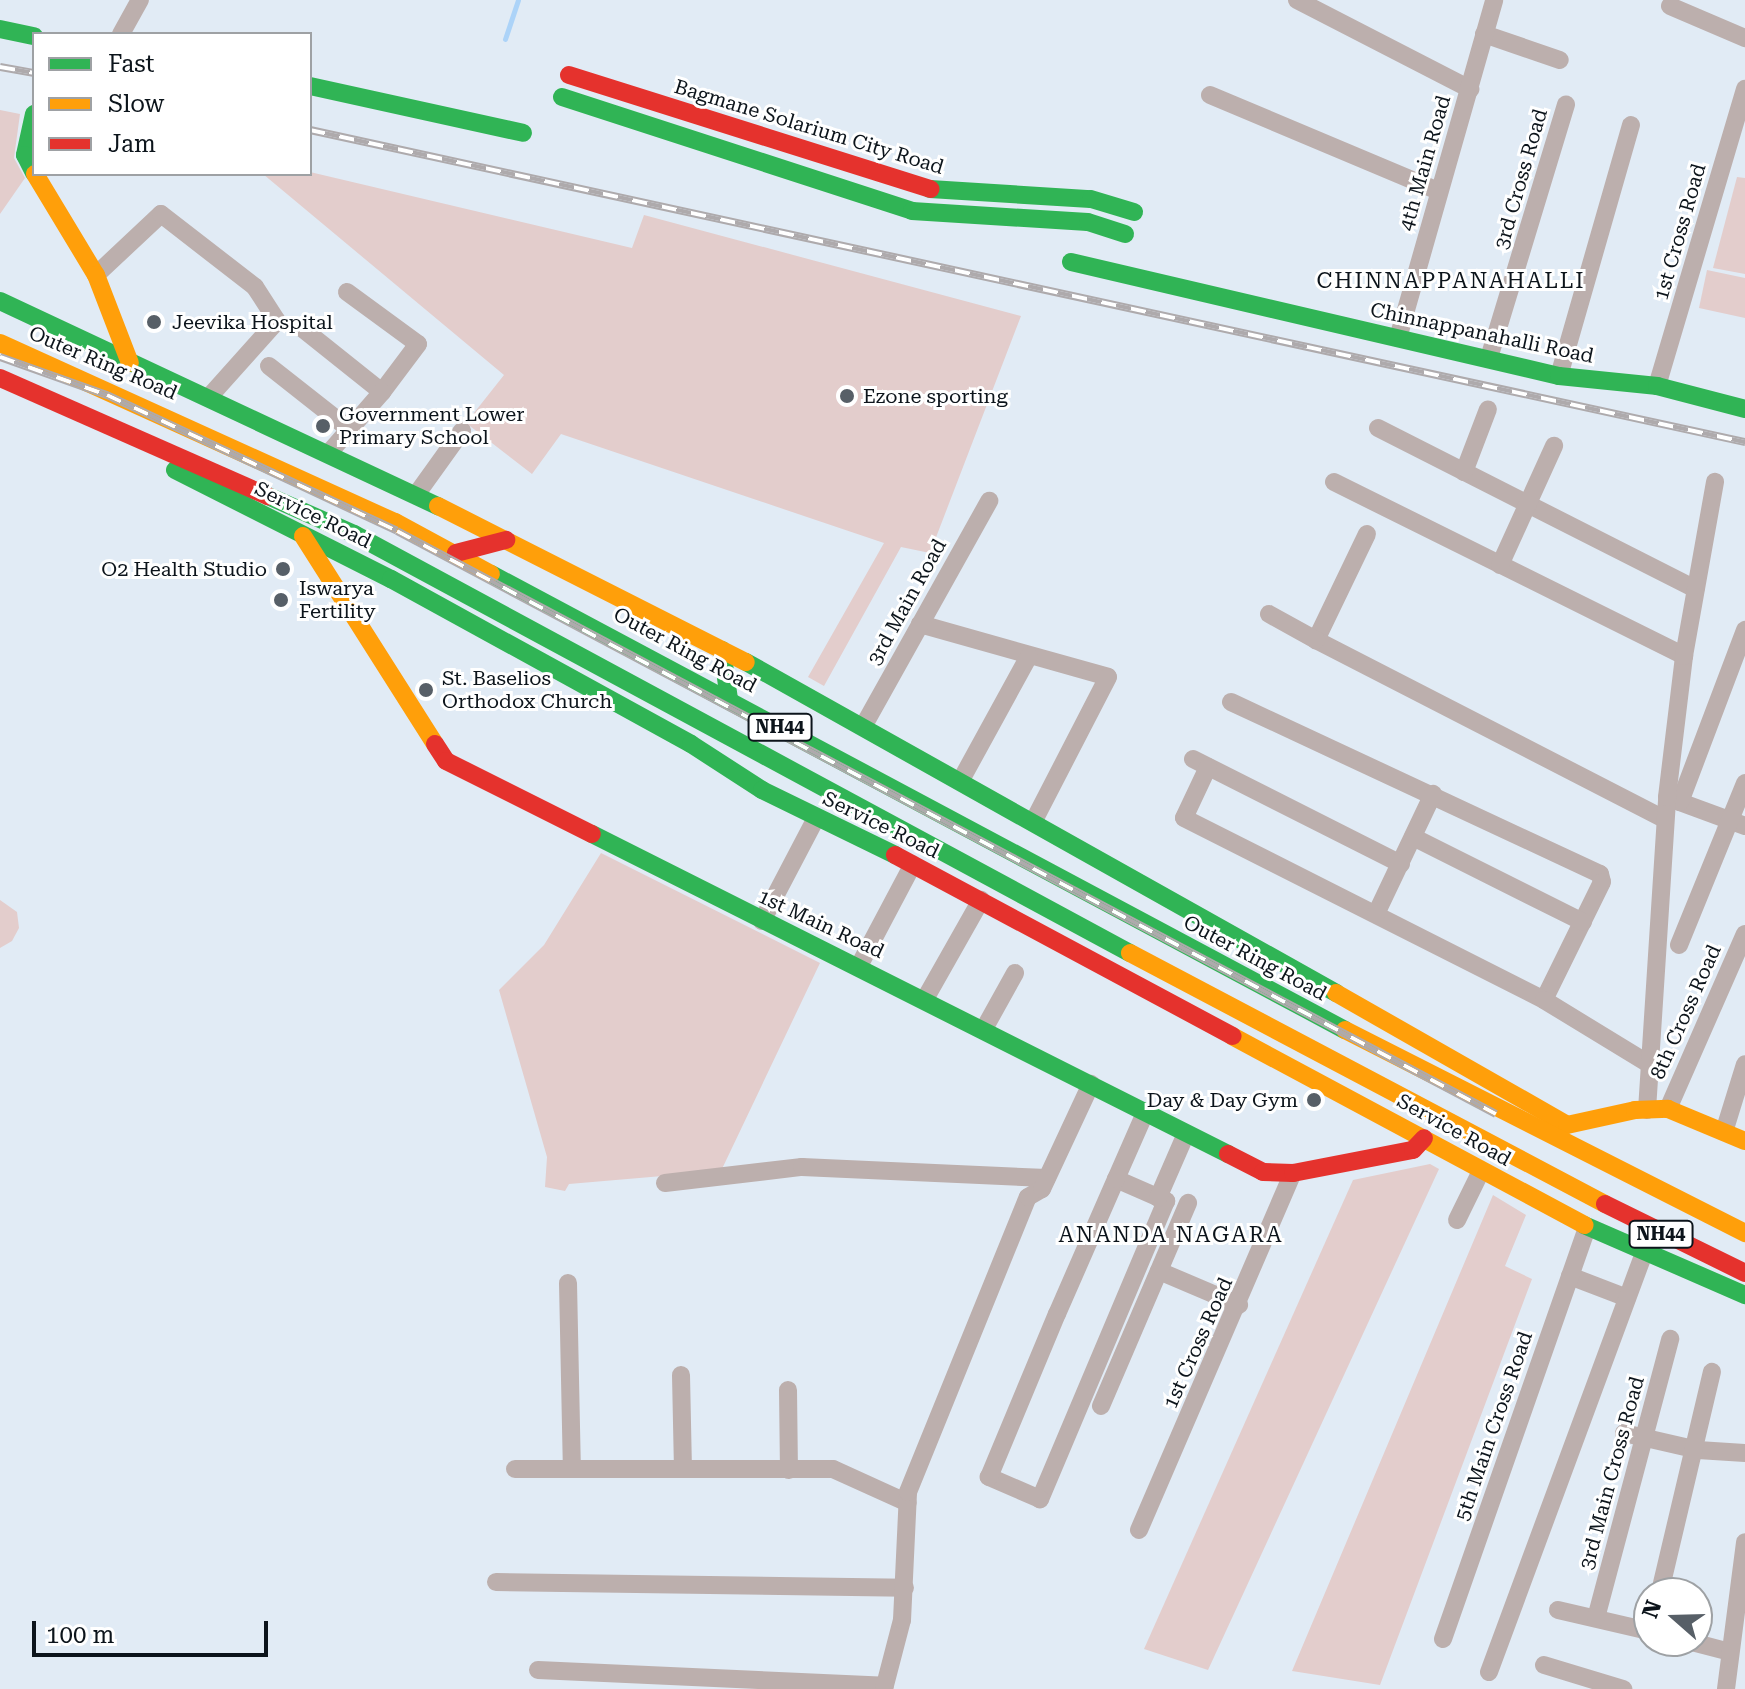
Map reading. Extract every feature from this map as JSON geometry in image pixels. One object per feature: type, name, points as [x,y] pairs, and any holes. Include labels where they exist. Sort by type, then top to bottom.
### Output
[{"type":"main road","points":[[0,29],[32,36]]},
{"type":"main road","name":"Bagmane Solarium City Road","points":[[569,75],[919,188],[1091,199],[1134,212]]},
{"type":"main road","points":[[312,86],[523,133]]},
{"type":"main road","points":[[562,97],[912,211],[1088,222],[1125,234]]},
{"type":"main road","points":[[32,123],[25,155],[32,170]]},
{"type":"main road","points":[[35,176],[96,275],[130,363]]},
{"type":"main road","name":"Chinnappanahalli Road","points":[[1071,262],[1559,376],[1657,386],[1745,409]]},
{"type":"main road","points":[[0,301],[130,363],[210,396],[416,495],[722,650],[864,725],[1567,1125]]},
{"type":"main road","name":"Outer Ring Road","points":[[0,343],[163,412],[456,553],[1017,857],[1548,1136]]},
{"type":"main road","name":"NH44","points":[[0,378],[354,534],[1433,1117],[1578,1194],[1745,1273]]},
{"type":"main road","name":"Service Road","points":[[0,392],[94,429],[431,600],[816,818],[981,900],[1481,1171],[1587,1227],[1745,1295]]},
{"type":"main road","name":"1st Main Road","points":[[303,536],[446,761],[762,921],[925,999],[1185,1136],[1263,1172],[1293,1173],[1413,1150],[1424,1138]]},
{"type":"main road","points":[[456,553],[506,540]]},
{"type":"main road","points":[[722,650],[729,699]]},
{"type":"main road","points":[[1548,1136],[1567,1125],[1668,1109],[1745,1141]]},
{"type":"main road","points":[[1424,1138],[1433,1117]]},
{"type":"main road","name":"NH44","points":[[1548,1136],[1745,1233]]},
{"type":"street","points":[[122,32],[140,0]]},
{"type":"street","points":[[1297,0],[1470,89]]},
{"type":"street","name":"4th Main Road","points":[[1398,338],[1494,0]]},
{"type":"street","points":[[1670,6],[1745,38]]},
{"type":"street","points":[[1484,34],[1560,60]]},
{"type":"street","name":"1st Cross Road","points":[[1657,386],[1745,89]]},
{"type":"street","points":[[1210,95],[1438,191]]},
{"type":"street","name":"3rd Cross Road","points":[[1489,358],[1566,104]]},
{"type":"street","points":[[1559,376],[1631,125]]},
{"type":"street","points":[[96,275],[161,214],[255,287],[277,321],[210,396]]},
{"type":"street","points":[[328,454],[382,392],[418,344],[347,292]]},
{"type":"street","points":[[303,329],[382,392]]},
{"type":"street","points":[[269,366],[349,429]]},
{"type":"street","points":[[1464,472],[1488,409]]},
{"type":"street","points":[[1378,428],[1696,589]]},
{"type":"street","points":[[416,495],[462,431]]},
{"type":"street","points":[[1500,565],[1554,446]]},
{"type":"street","points":[[1334,482],[1684,656]]},
{"type":"street","points":[[1673,800],[1684,656],[1715,482]]},
{"type":"street","name":"3rd Main Road","points":[[864,725],[989,501]]},
{"type":"street","points":[[1316,640],[1367,534]]},
{"type":"street","points":[[1269,614],[1665,819]]},
{"type":"street","points":[[920,624],[1108,677],[1033,822]]},
{"type":"street","points":[[1647,1110],[1665,819],[1745,630]]},
{"type":"street","points":[[961,780],[1029,656]]},
{"type":"street","points":[[1231,702],[1600,874],[1602,882],[1544,1000]]},
{"type":"street","points":[[1401,864],[1200,763],[1184,818],[1544,1000],[1652,1066]]},
{"type":"street","points":[[1679,945],[1737,823],[1745,783]]},
{"type":"street","points":[[1376,914],[1433,794]]},
{"type":"street","points":[[1673,800],[1737,823]]},
{"type":"street","points":[[762,921],[816,818]]},
{"type":"street","points":[[1413,837],[1583,922]]},
{"type":"street","points":[[859,966],[913,864]]},
{"type":"street","points":[[925,999],[981,900]]},
{"type":"street","name":"8th Cross Road","points":[[1668,1109],[1745,934]]},
{"type":"street","points":[[984,1029],[1015,973]]},
{"type":"street","points":[[1724,1132],[1745,1064]]},
{"type":"street","points":[[538,1670],[884,1687],[897,1653],[905,1588],[908,1503],[1028,1197],[1042,1189],[1091,1084]]},
{"type":"street","points":[[1116,1179],[1166,1201],[1040,1499],[989,1477],[1116,1179],[1145,1113]]},
{"type":"street","points":[[1158,1198],[1185,1136]]},
{"type":"street","points":[[665,1183],[802,1167],[1047,1178]]},
{"type":"street","points":[[1457,1220],[1481,1171]]},
{"type":"street","name":"1st Cross Road","points":[[1139,1530],[1239,1305],[1293,1173]]},
{"type":"street","points":[[1101,1406],[1188,1203]]},
{"type":"street","name":"5th Main Cross Road","points":[[1443,1639],[1587,1227]]},
{"type":"street","points":[[1489,1672],[1644,1253]]},
{"type":"street","points":[[1159,1271],[1239,1305]]},
{"type":"street","points":[[1570,1276],[1627,1298]]},
{"type":"street","points":[[568,1283],[572,1469]]},
{"type":"street","name":"3rd Main Cross Road","points":[[1596,1618],[1670,1339]]},
{"type":"street","points":[[1664,1577],[1698,1450],[1712,1372]]},
{"type":"street","points":[[681,1375],[683,1469]]},
{"type":"street","points":[[788,1390],[789,1470]]},
{"type":"street","points":[[1624,1433],[1698,1450],[1745,1453]]},
{"type":"street","points":[[515,1469],[833,1469],[908,1503]]},
{"type":"street","points":[[1726,1689],[1735,1660],[1745,1542]]},
{"type":"street","points":[[496,1582],[905,1588]]},
{"type":"street","points":[[1558,1610],[1633,1627]]},
{"type":"street","points":[[1713,1651],[1735,1660]]},
{"type":"street","points":[[1544,1665],[1623,1689]]},
{"type":"shaded area","points":[[0,110],[20,114],[14,158],[25,178],[0,214]]},
{"type":"shaded area","points":[[312,172],[632,248],[644,215],[1021,316],[930,553],[901,547],[824,686],[808,677],[884,543],[561,434],[532,474],[466,423],[504,375],[265,176],[312,176]]},
{"type":"shaded area","points":[[1737,177],[1745,178],[1745,274],[1713,268]]},
{"type":"shaded area","points":[[1707,270],[1745,278],[1745,318],[1699,308]]},
{"type":"shaded area","points":[[601,853],[820,963],[721,1171],[569,1184],[565,1191],[545,1187],[547,1157],[499,990],[544,945]]},
{"type":"shaded area","points":[[0,900],[17,912],[19,928],[12,941],[0,948]]},
{"type":"shaded area","points":[[1430,1164],[1439,1169],[1208,1670],[1144,1649],[1353,1180]]},
{"type":"shaded area","points":[[1493,1195],[1526,1215],[1505,1266],[1532,1279],[1380,1685],[1292,1671]]},
{"type":"waterway","points":[[505,39],[518,0]]},
{"type":"railway","points":[[0,67],[32,73]]},
{"type":"railway","points":[[312,130],[1745,442]]},
{"type":"railway","points":[[0,357],[107,395],[397,531],[1496,1114]]},
{"type":"traffic: fast","points":[[0,29],[32,36]]},
{"type":"traffic: fast","points":[[312,86],[523,133]]},
{"type":"traffic: fast","points":[[562,97],[912,211],[1088,222],[1125,234]]},
{"type":"traffic: fast","points":[[32,123],[25,155],[32,169]]},
{"type":"traffic: fast","points":[[930,189],[1091,199],[1134,212]]},
{"type":"traffic: fast","points":[[1071,262],[1559,376],[1657,386],[1745,409]]},
{"type":"traffic: fast","points":[[0,301],[438,506]]},
{"type":"traffic: fast","points":[[175,470],[391,579],[691,744],[762,790],[895,855]]},
{"type":"traffic: fast","points":[[268,496],[354,534],[1130,953]]},
{"type":"traffic: fast","points":[[491,574],[1345,1030]]},
{"type":"traffic: fast","points":[[722,650],[729,699]]},
{"type":"traffic: fast","points":[[746,662],[1336,993]]},
{"type":"traffic: fast","points":[[592,834],[1228,1154]]},
{"type":"traffic: fast","points":[[1584,1225],[1745,1295]]},
{"type":"traffic: slow","points":[[36,176],[96,275],[130,363]]},
{"type":"traffic: slow","points":[[0,343],[395,522],[491,574]]},
{"type":"traffic: slow","points":[[438,506],[746,662]]},
{"type":"traffic: slow","points":[[303,536],[435,744]]},
{"type":"traffic: slow","points":[[1130,953],[1605,1204]]},
{"type":"traffic: slow","points":[[1336,993],[1567,1125],[1635,1110],[1668,1109],[1745,1141]]},
{"type":"traffic: slow","points":[[1345,1030],[1745,1233]]},
{"type":"traffic: slow","points":[[1232,1036],[1584,1225]]},
{"type":"traffic: jam","points":[[569,75],[930,189]]},
{"type":"traffic: jam","points":[[0,378],[268,496]]},
{"type":"traffic: jam","points":[[456,553],[506,540]]},
{"type":"traffic: jam","points":[[435,744],[446,761],[592,834]]},
{"type":"traffic: jam","points":[[895,855],[1232,1036]]},
{"type":"traffic: jam","points":[[1228,1154],[1263,1172],[1293,1173],[1413,1150],[1424,1138]]},
{"type":"traffic: jam","points":[[1605,1204],[1745,1273]]},
{"type":"place","name":"Jeevika Hospital","points":[[154,322]]},
{"type":"place","name":"Ezone sporting","points":[[847,396]]},
{"type":"place","name":"Government Lower Primary School","points":[[323,426]]},
{"type":"place","name":"O2 Health Studio","points":[[283,569]]},
{"type":"place","name":"Iswarya Fertility","points":[[281,600]]},
{"type":"place","name":"St. Baselios Orthodox Church","points":[[426,690]]},
{"type":"place","name":"Day & Day Gym","points":[[1314,1100]]},
{"type":"district","name":"CHINNAPPANAHALLI","points":[[1451,281]]},
{"type":"district","name":"ANANDA NAGARA","points":[[1171,1235]]}]
